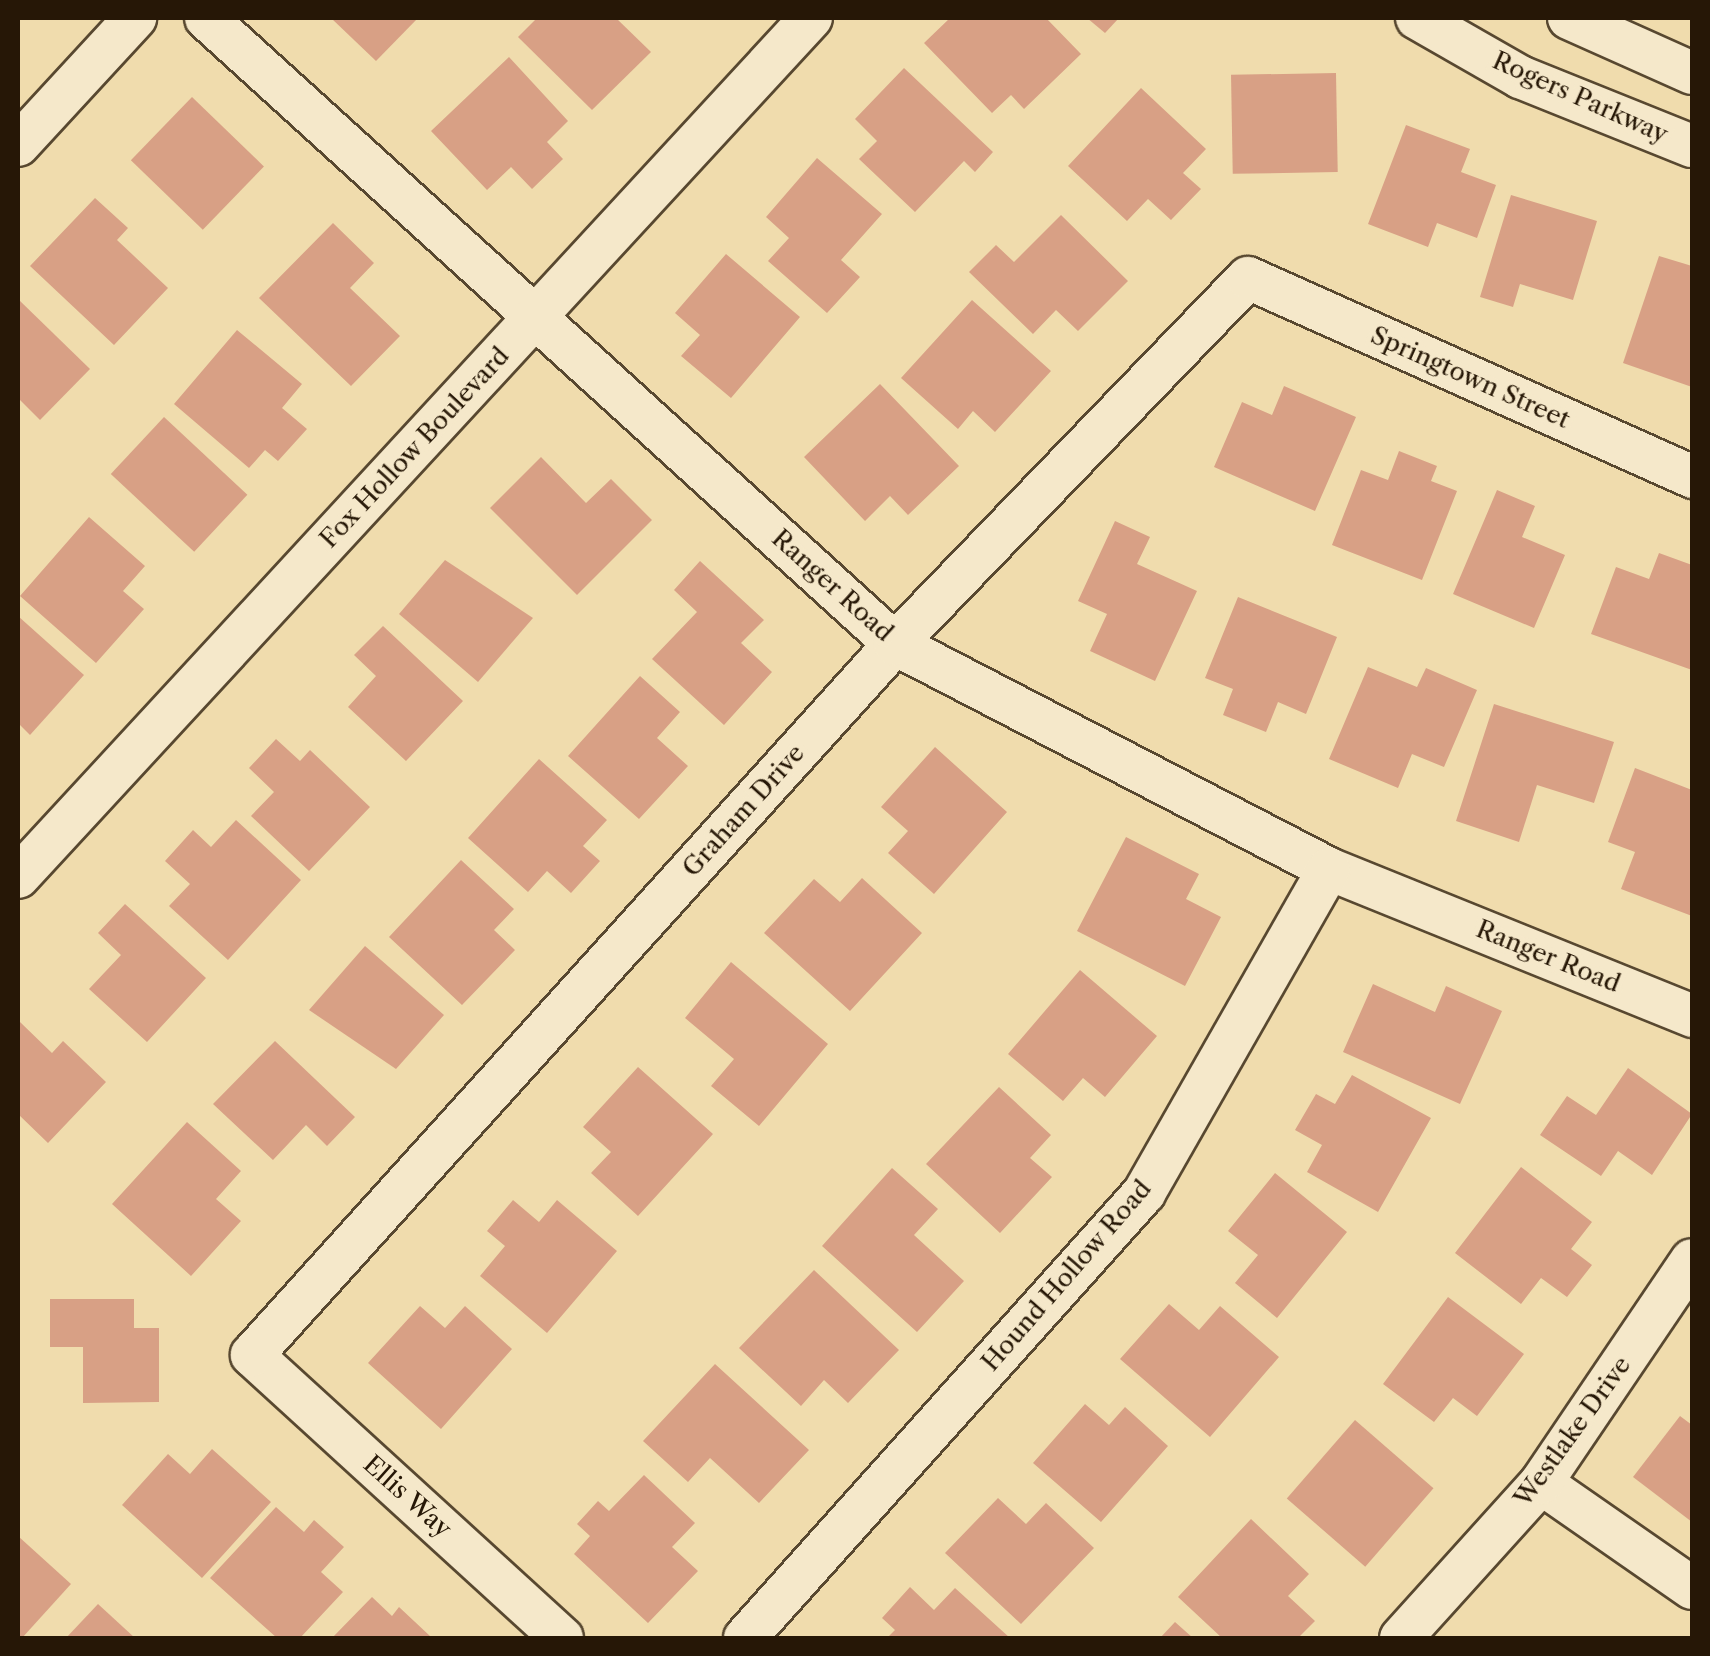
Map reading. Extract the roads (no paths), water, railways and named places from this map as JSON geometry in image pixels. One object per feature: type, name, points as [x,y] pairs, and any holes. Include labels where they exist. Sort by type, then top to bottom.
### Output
[{"type":"street","points":[[18,144],[136,18]]},
{"type":"street","name":"Ranger Road","points":[[206,18],[896,644],[1329,869],[1692,1016]]},
{"type":"street","name":"Fox Hollow Boulevard","points":[[18,878],[811,18]]},
{"type":"street","name":"Rogers Parkway","points":[[1417,18],[1520,76],[1692,146]]},
{"type":"street","points":[[1570,18],[1692,73]]},
{"type":"street","name":"Springtown Street","points":[[1248,278],[1692,477]]},
{"type":"street","name":"Graham Drive","points":[[252,1355],[896,644],[1248,278]]},
{"type":"street","name":"Hound Hollow Road","points":[[745,1638],[1144,1193],[1329,869]]},
{"type":"street","name":"Westlake Drive","points":[[1401,1638],[1541,1484],[1692,1260]]},
{"type":"street","name":"Ellis Way","points":[[252,1355],[562,1638]]},
{"type":"street","points":[[1541,1484],[1692,1588]]}]
